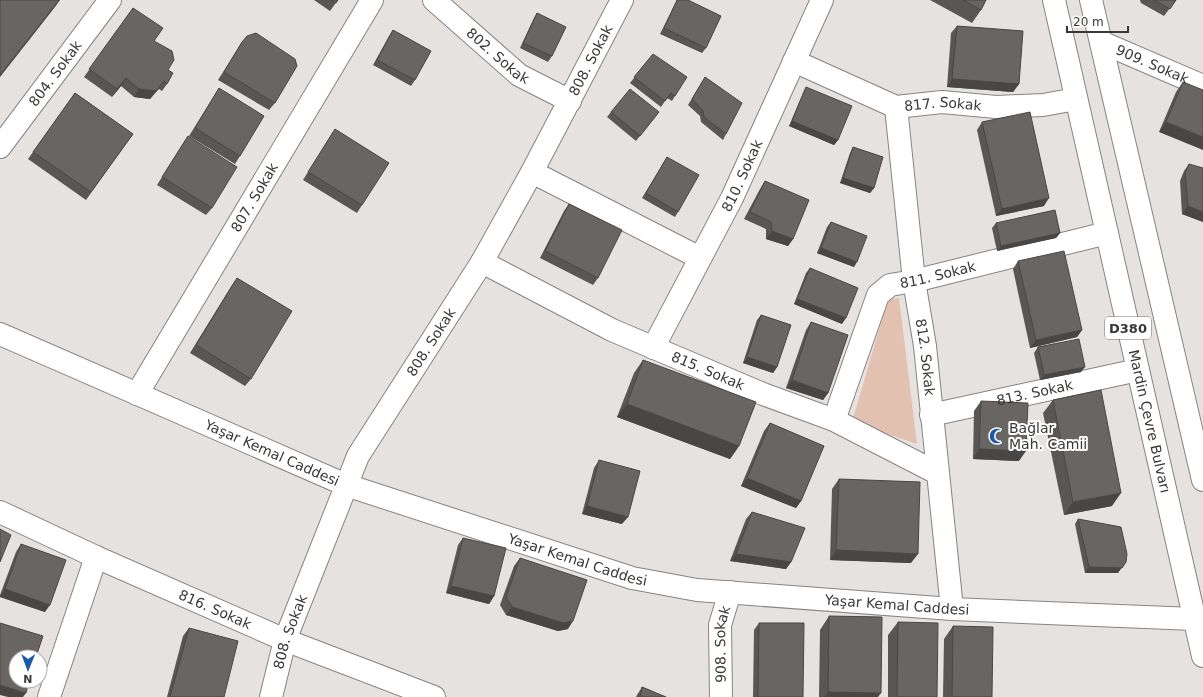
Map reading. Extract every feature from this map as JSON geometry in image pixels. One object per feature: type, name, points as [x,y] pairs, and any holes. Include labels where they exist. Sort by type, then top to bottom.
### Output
[{"type":"street","name":"804. Sokak","points":[[1,144],[110,0]]},
{"type":"street","name":"807. Sokak","points":[[137,394],[372,0]]},
{"type":"street","name":"802. Sokak","points":[[434,0],[519,75],[570,101]]},
{"type":"street","name":"808. Sokak","points":[[271,697],[285,640],[358,456],[482,262],[570,101],[622,0]]},
{"type":"street","name":"810. Sokak","points":[[653,348],[732,198],[822,0]]},
{"type":"street","name":"Mardin Çevre Bulvarı","points":[[1054,0],[1203,656]]},
{"type":"street","name":"D380","points":[[1091,0],[1203,480]]},
{"type":"street","name":"909. Sokak","points":[[1102,42],[1203,86]]},
{"type":"street","name":"817. Sokak","points":[[794,61],[896,107],[942,102],[996,107],[1042,105],[1076,99]]},
{"type":"street","name":"812. Sokak","points":[[896,107],[914,281],[925,346],[952,609]]},
{"type":"street","points":[[532,172],[700,258]]},
{"type":"street","name":"811. Sokak","points":[[834,420],[878,295],[890,285],[914,281],[1107,234]]},
{"type":"street","name":"815. Sokak","points":[[482,262],[612,330],[763,394],[834,420],[937,473]]},
{"type":"street","name":"Yaşar Kemal Caddesi","points":[[0,334],[346,485],[632,578],[697,590],[952,609],[1194,619]]},
{"type":"street","name":"813. Sokak","points":[[931,415],[1138,370]]},
{"type":"street","name":"816. Sokak","points":[[0,512],[96,557],[285,640],[434,697]]},
{"type":"street","points":[[49,697],[96,557]]},
{"type":"street","name":"908. Sokak","points":[[721,697],[720,624],[730,592]]},
{"type":"shaded area","points":[[899,298],[917,444],[852,422],[888,299]]},
{"type":"building","points":[[0,0],[59,0],[0,75]]},
{"type":"building","points":[[331,0],[338,0],[336,3]]},
{"type":"building","points":[[677,0],[688,0],[721,16],[706,48],[664,28]]},
{"type":"building","points":[[963,0],[986,0],[981,10]]},
{"type":"building","points":[[1154,0],[1176,0],[1170,9]]},
{"type":"building","points":[[133,8],[163,28],[154,41],[172,51],[174,60],[168,70],[173,73],[167,84],[164,81],[156,91],[139,89],[126,78],[117,89],[89,69]]},
{"type":"building","points":[[537,13],[566,27],[552,56],[523,43]]},
{"type":"building","points":[[957,26],[1023,31],[1019,84],[952,79]]},
{"type":"building","points":[[393,30],[431,51],[415,80],[377,60]]},
{"type":"building","points":[[256,33],[295,59],[297,66],[275,103],[224,72],[242,42],[247,36]]},
{"type":"building","points":[[653,54],[687,77],[675,96],[671,93],[665,101],[634,77]]},
{"type":"building","points":[[705,77],[742,103],[726,134],[704,117],[703,111],[692,99]]},
{"type":"building","points":[[1183,82],[1203,90],[1203,137],[1166,122]]},
{"type":"building","points":[[806,87],[852,106],[838,140],[792,121]]},
{"type":"building","points":[[219,88],[264,116],[240,156],[195,128]]},
{"type":"building","points":[[630,89],[659,112],[640,136],[611,112]]},
{"type":"building","points":[[75,93],[133,134],[91,192],[33,152]]},
{"type":"building","points":[[1030,112],[1049,198],[1002,209],[982,122]]},
{"type":"building","points":[[335,129],[389,163],[362,205],[308,172]]},
{"type":"building","points":[[188,136],[237,167],[212,208],[162,177]]},
{"type":"building","points":[[853,147],[883,157],[874,188],[843,178]]},
{"type":"building","points":[[667,157],[699,175],[678,212],[646,193]]},
{"type":"building","points":[[1189,164],[1203,168],[1203,212],[1188,206],[1185,173]]},
{"type":"building","points":[[765,181],[809,200],[793,239],[772,231],[771,222],[750,212]]},
{"type":"building","points":[[569,204],[622,230],[598,278],[545,251]]},
{"type":"building","points":[[1055,210],[1060,233],[1001,246],[996,223]]},
{"type":"building","points":[[831,222],[867,236],[857,262],[821,248]]},
{"type":"building","points":[[1064,251],[1082,330],[1036,340],[1018,261]]},
{"type":"building","points":[[810,268],[858,288],[846,318],[797,299]]},
{"type":"building","points":[[237,278],[292,311],[251,379],[196,345]]},
{"type":"building","points":[[761,315],[791,325],[777,367],[747,357]]},
{"type":"building","points":[[811,322],[848,335],[828,393],[792,380]]},
{"type":"building","points":[[1079,339],[1085,367],[1044,375],[1038,347]]},
{"type":"building","points":[[643,360],[756,402],[739,446],[627,404]]},
{"type":"building","points":[[1101,390],[1121,493],[1073,502],[1053,400]]},
{"type":"building","name":"Bağlar Mah. Camii","points":[[981,401],[1028,403],[1026,451],[979,449]]},
{"type":"building","points":[[770,423],[824,446],[801,501],[747,478]]},
{"type":"building","points":[[599,460],[640,471],[628,517],[587,506]]},
{"type":"building","points":[[839,479],[920,482],[918,554],[836,550]]},
{"type":"building","points":[[752,512],[805,528],[791,562],[736,554]]},
{"type":"building","points":[[1078,519],[1121,527],[1127,554],[1126,562],[1122,568],[1089,567]]},
{"type":"building","points":[[0,529],[11,535],[0,562]]},
{"type":"building","points":[[463,538],[506,548],[494,596],[451,586]]},
{"type":"building","points":[[21,544],[66,560],[50,605],[5,589]]},
{"type":"building","points":[[520,558],[587,580],[573,621],[563,623],[512,607],[506,597]]},
{"type":"building","points":[[829,616],[882,617],[881,693],[828,692]]},
{"type":"building","points":[[898,622],[938,623],[937,697],[897,697]]},
{"type":"building","points":[[0,623],[43,636],[39,649],[8,649],[8,687],[0,685]]},
{"type":"building","points":[[759,623],[804,623],[803,697],[758,697]]},
{"type":"building","points":[[953,626],[993,627],[992,697],[952,697]]},
{"type":"building","points":[[189,628],[238,641],[224,697],[170,697]]},
{"type":"building","points":[[642,687],[666,697],[640,697]]},
{"type":"building","points":[[13,689],[27,689],[26,693]]},
{"type":"place","name":"Bağlar Mah. Camii","points":[[997,436]]}]
